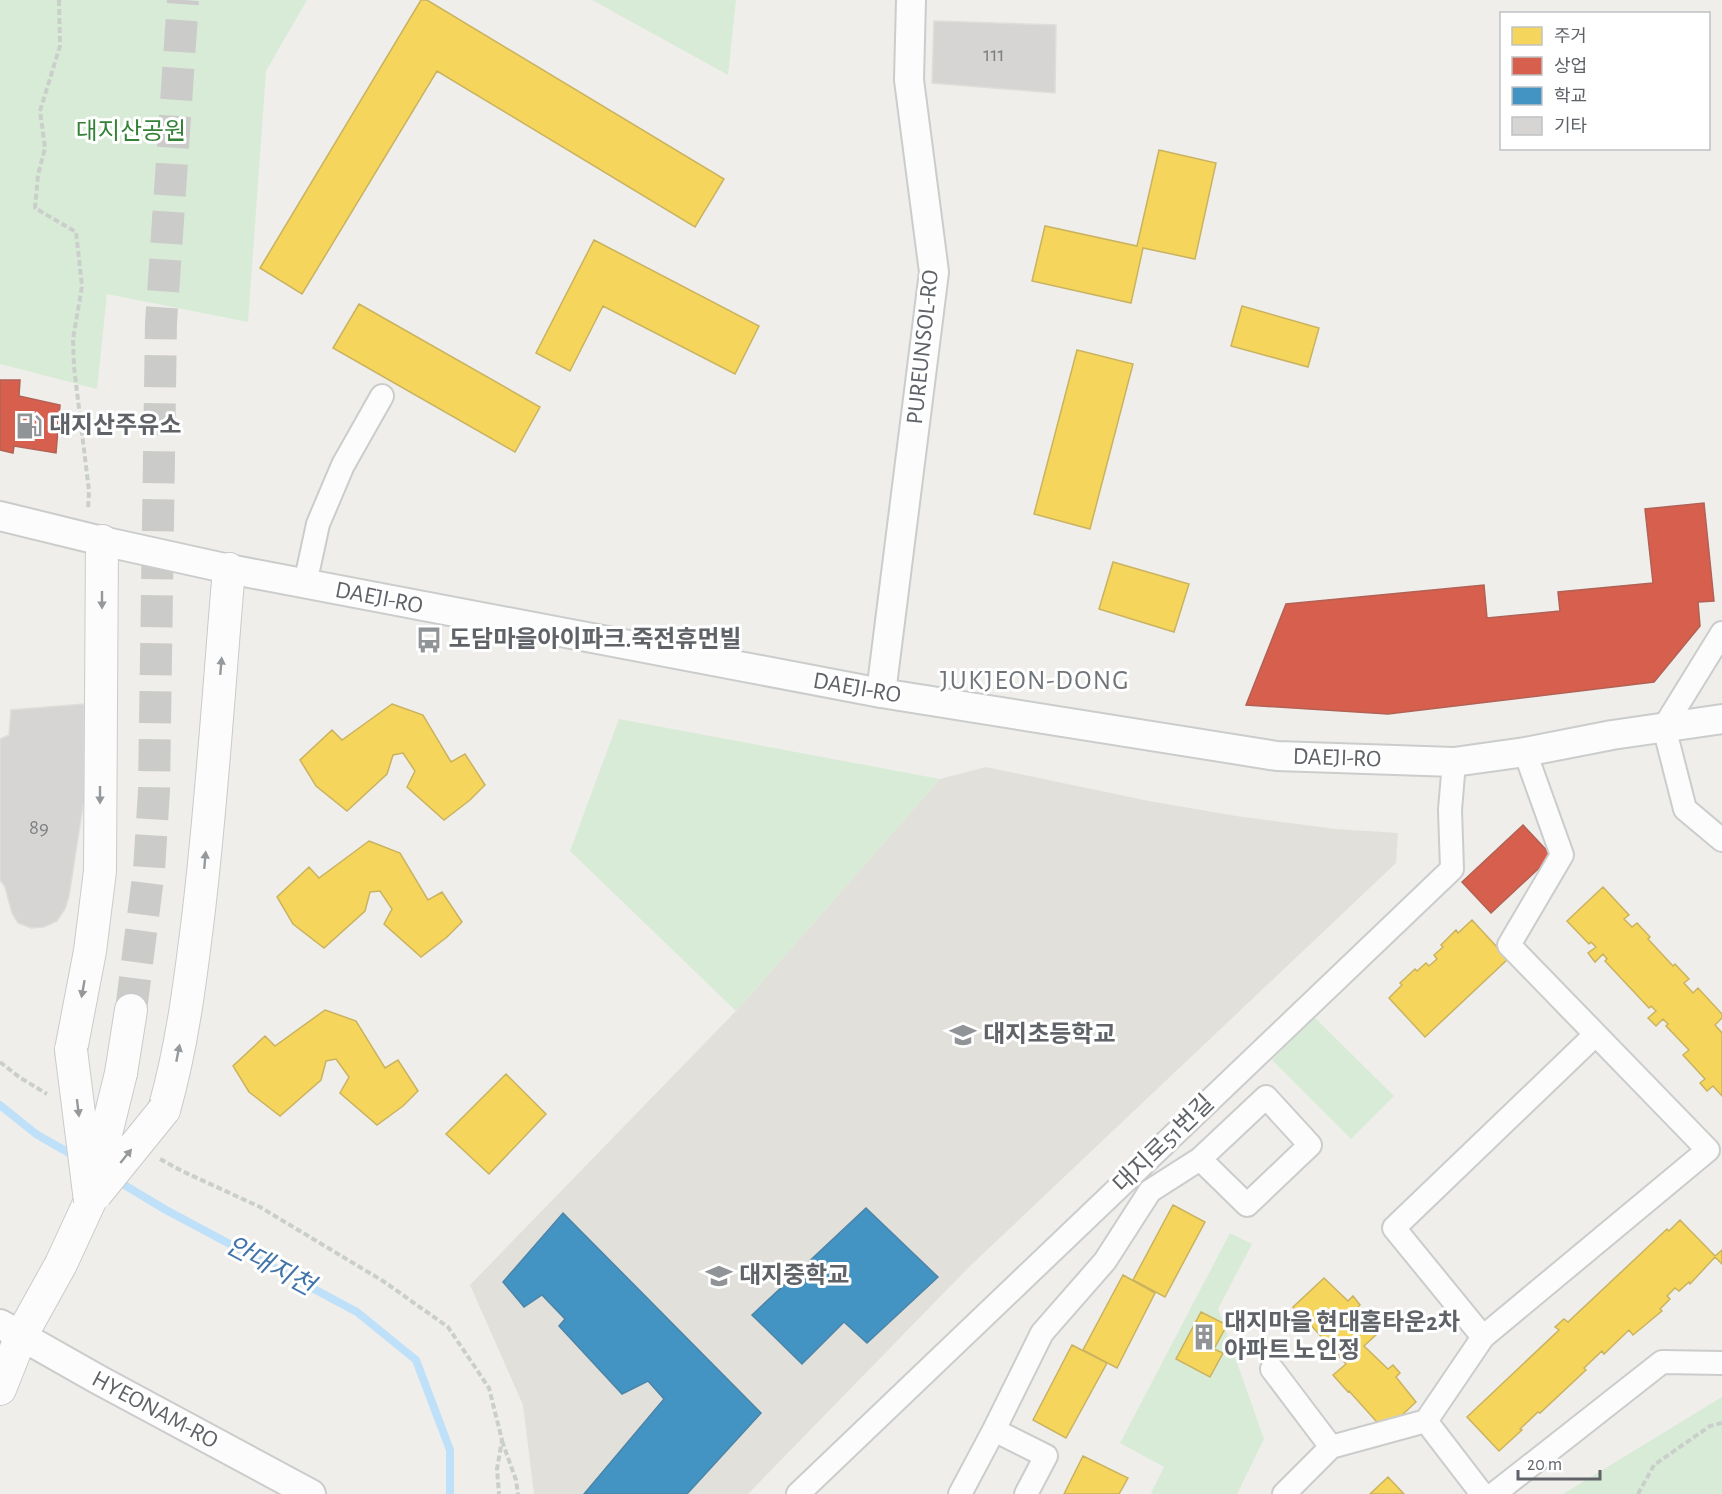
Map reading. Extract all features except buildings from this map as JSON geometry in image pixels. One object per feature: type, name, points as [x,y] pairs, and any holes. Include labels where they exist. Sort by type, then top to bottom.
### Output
[{"type":"main road","points":[[90,1202],[71,1050],[90,951],[100,871],[94,539]]},
{"type":"main road","points":[[90,1202],[164,1110],[174,1075],[187,1009],[204,866],[229,569]]},
{"type":"main road","points":[[0,1389],[10,1330],[61,1264],[90,1202],[121,1073],[131,1010]]},
{"type":"street","name":"PUREUNSOL-RO","points":[[881,693],[934,272],[909,80],[910,0]]},
{"type":"street","points":[[305,584],[318,524],[343,465],[382,396]]},
{"type":"street","name":"DAEJI-RO","points":[[0,516],[229,569],[881,693],[1276,756],[1454,762],[1722,719]]},
{"type":"street","points":[[1722,633],[1664,727],[1685,809],[1722,840]]},
{"type":"street","points":[[1284,1494],[1331,1447],[1426,1421],[1483,1337],[1715,1154],[1595,1035],[1509,945],[1562,855],[1525,752]]},
{"type":"street","name":"대지로51번길","points":[[798,1494],[1452,869],[1450,810],[1454,762]]},
{"type":"street","points":[[1483,1337],[1394,1228],[1595,1035]]},
{"type":"street","points":[[960,1494],[1042,1334],[1105,1261],[1150,1191],[1200,1159],[1266,1097],[1310,1145],[1247,1205],[1200,1159]]},
{"type":"street","name":"HYEONAM-RO","points":[[10,1330],[311,1494]]},
{"type":"street","points":[[1494,1494],[1662,1362],[1722,1363]]},
{"type":"street","points":[[1272,1368],[1331,1447]]},
{"type":"street","points":[[1426,1421],[1482,1494]]},
{"type":"street","points":[[994,1430],[1046,1456],[1026,1494]]},
{"type":"path","points":[[59,0],[60,46],[40,111],[45,148],[38,175],[36,208],[76,232],[82,286],[73,339],[74,368],[94,539]]},
{"type":"path","points":[[0,1062],[49,1096]]},
{"type":"path","points":[[151,1154],[182,1172],[260,1207],[383,1281],[448,1327],[489,1388],[518,1494]]},
{"type":"path","points":[[1638,1494],[1654,1465],[1710,1426],[1722,1424]]},
{"type":"path","points":[[499,1494],[497,1469],[502,1440]]},
{"type":"shaded area","points":[[986,767],[1149,801],[1236,816],[1336,829],[1398,833],[1396,863],[969,1267],[748,1494],[534,1494],[523,1405],[470,1285],[736,1011],[940,779]]},
{"type":"green space","name":"대지산공원","points":[[0,0],[307,0],[266,71],[248,322],[107,294],[97,389],[0,364]]},
{"type":"green space","points":[[592,0],[736,0],[728,75]]},
{"type":"green space","points":[[619,719],[940,779],[736,1011],[570,851]]},
{"type":"green space","points":[[1314,1017],[1394,1096],[1351,1139],[1272,1060]]},
{"type":"green space","points":[[1230,1233],[1252,1244],[1218,1309],[1264,1439],[1237,1494],[1154,1494],[1151,1493],[1164,1467],[1120,1443]]},
{"type":"green space","points":[[1722,1397],[1722,1494],[1563,1494]]},
{"type":"waterway","name":"안대지천","points":[[0,1105],[36,1134],[76,1157]]},
{"type":"waterway","name":"안대지천","points":[[116,1180],[166,1210],[357,1312],[416,1360],[450,1450],[450,1494]]},
{"type":"tunnel","points":[[131,1010],[149,870],[154,791],[161,323],[183,0]]},
{"type":"place","name":"대지산주유소","points":[[29,426]]},
{"type":"place","name":"도담마을아이파크.죽전휴먼빌","points":[[429,640]]},
{"type":"place","name":"대지초등학교","points":[[963,1035]]},
{"type":"place","name":"대지중학교","points":[[719,1276]]},
{"type":"place","name":"대지마을 현대홈타운2차 아파트 노인정","points":[[1204,1337]]},
{"type":"district","name":"JUKJEON-DONG","points":[[1035,680]]}]
